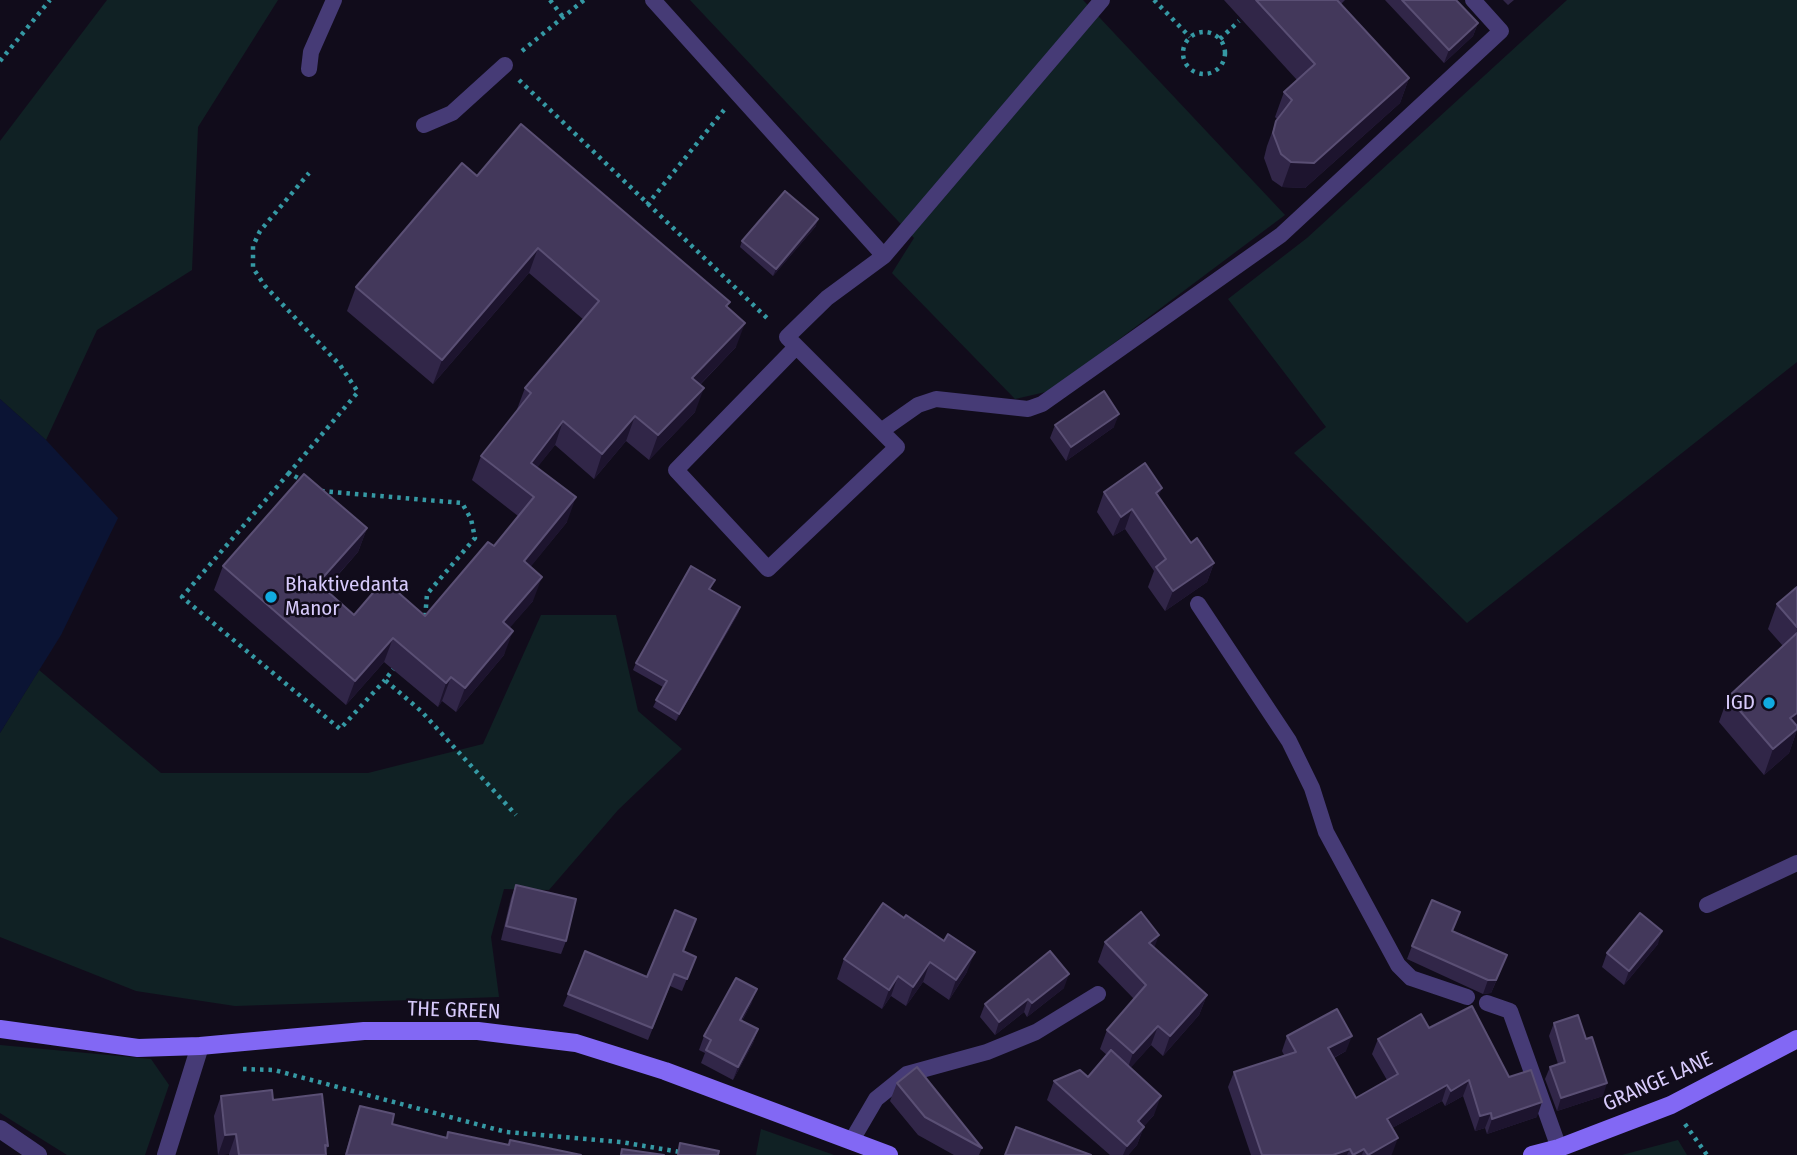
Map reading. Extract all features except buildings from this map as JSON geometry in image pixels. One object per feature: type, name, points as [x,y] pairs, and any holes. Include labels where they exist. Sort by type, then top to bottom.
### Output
[{"type":"street","name":"THE GREEN","points":[[0,1028],[138,1048],[200,1046],[364,1031],[478,1031],[576,1043],[665,1071],[889,1155]]},
{"type":"street","name":"GRANGE LANE","points":[[1532,1155],[1559,1148],[1671,1105],[1797,1038]]},
{"type":"street","points":[[166,1155],[200,1046]]},
{"type":"street","points":[[0,1129],[38,1155]]},
{"type":"lane","points":[[309,69],[311,52],[334,0]]},
{"type":"lane","points":[[653,0],[884,256]]},
{"type":"lane","points":[[791,342],[897,447],[768,569],[676,470],[827,298],[884,256],[1102,0]]},
{"type":"lane","points":[[881,430],[918,405],[936,400],[1028,409],[1042,404],[1281,235],[1501,31],[1473,0]]},
{"type":"lane","points":[[424,125],[452,113],[505,65]]},
{"type":"lane","points":[[1198,604],[1289,741],[1312,788],[1326,832],[1398,965],[1411,978],[1467,997]]},
{"type":"lane","points":[[1707,905],[1797,863]]},
{"type":"lane","points":[[852,1140],[876,1099],[906,1074],[988,1052],[1036,1032],[1098,994]]},
{"type":"lane","points":[[1487,1003],[1510,1011],[1559,1148]]},
{"type":"path","points":[[0,61],[50,0]]},
{"type":"path","points":[[550,0],[563,17]]},
{"type":"path","points":[[584,0],[505,65],[791,342]]},
{"type":"path","points":[[1154,0],[1190,37]]},
{"type":"path","points":[[1220,39],[1239,21]]},
{"type":"path","points":[[1203,32],[1220,39],[1225,57],[1214,72],[1195,72],[1183,58],[1183,49],[1190,37],[1203,32]]},
{"type":"path","points":[[647,205],[738,93]]},
{"type":"path","points":[[309,173],[260,231],[254,246],[253,268],[265,286],[340,365],[358,392],[182,597],[341,729],[401,660]]},
{"type":"path","points":[[289,473],[321,491],[463,503],[471,519],[475,538],[427,594],[425,629]]},
{"type":"path","points":[[385,680],[421,711],[516,815]]},
{"type":"path","points":[[194,1067],[274,1070],[506,1132],[621,1142],[682,1153]]},
{"type":"path","points":[[1671,1105],[1707,1155]]},
{"type":"shaded area","points":[[107,0],[278,0],[198,127],[192,270],[97,330],[46,440],[0,399],[0,141]]},
{"type":"shaded area","points":[[690,0],[1083,0],[1285,215],[1050,391],[1015,399],[892,273],[914,238]]},
{"type":"shaded area","points":[[1567,0],[1797,0],[1797,362],[1467,623],[1294,453],[1326,427],[1228,299],[1307,238]]},
{"type":"shaded area","points":[[541,615],[616,615],[638,711],[682,749],[618,810],[549,890],[504,889],[491,937],[499,997],[235,1006],[136,991],[0,937],[0,733],[39,670],[161,773],[368,773],[483,744]]},
{"type":"shaded area","points":[[0,1045],[151,1059],[169,1085],[145,1155],[67,1155],[0,1113]]},
{"type":"shaded area","points":[[761,1129],[834,1155],[756,1155]]},
{"type":"shaded area","points":[[1678,1140],[1687,1155],[1622,1155]]},
{"type":"water","points":[[0,399],[46,440],[118,518],[61,635],[0,733]]},
{"type":"place","name":"Bhaktivedanta Manor","points":[[271,597]]},
{"type":"place","name":"IGD","points":[[1769,703]]}]
